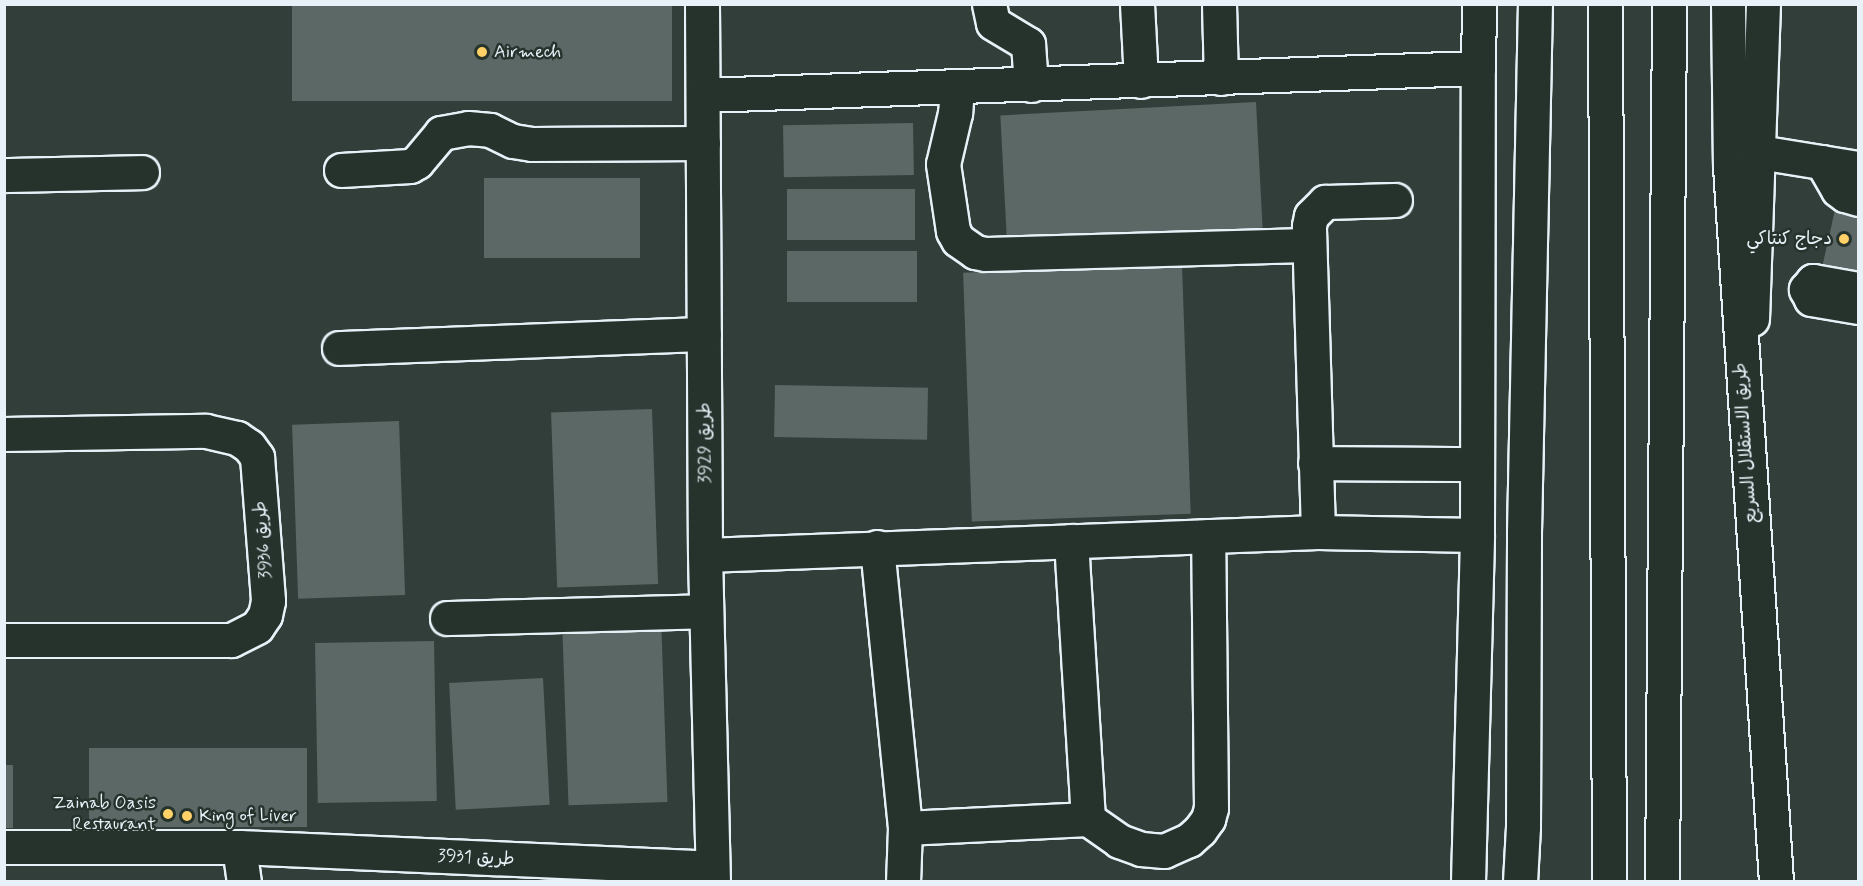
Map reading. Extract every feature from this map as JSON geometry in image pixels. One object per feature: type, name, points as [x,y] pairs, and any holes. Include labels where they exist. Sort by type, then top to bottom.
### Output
[{"type":"main road","name":"طريق 3929","points":[[702,4],[705,555],[713,875]]},
{"type":"main road","points":[[989,4],[991,20],[995,26],[1028,44],[1031,85]]},
{"type":"main road","points":[[1137,4],[1141,81]]},
{"type":"main road","points":[[1219,4],[1221,78]]},
{"type":"main road","points":[[1468,882],[1477,535],[1479,4]]},
{"type":"main road","points":[[1520,882],[1523,827],[1524,532],[1535,4]]},
{"type":"main road","points":[[1605,4],[1609,882]]},
{"type":"main road","points":[[1662,882],[1669,4]]},
{"type":"main road","name":"طريق الاستقلال السريع","points":[[1728,4],[1730,166],[1741,368],[1776,882]]},
{"type":"main road","points":[[1741,368],[1752,322],[1762,4]]},
{"type":"main road","points":[[703,95],[1478,68]]},
{"type":"main road","points":[[957,87],[955,112],[943,164],[953,231],[958,240],[975,252],[985,254],[1307,245]]},
{"type":"main road","points":[[341,170],[410,166],[417,162],[441,133],[468,128],[490,130],[513,141],[532,144],[703,143]]},
{"type":"main road","points":[[1759,152],[1858,168]]},
{"type":"main road","points":[[1822,162],[1838,190],[1858,199]]},
{"type":"main road","points":[[4,175],[142,172]]},
{"type":"main road","points":[[1318,532],[1307,245],[1311,216],[1325,202],[1395,200]]},
{"type":"main road","points":[[1858,289],[1813,281],[1806,290],[1811,299],[1858,307]]},
{"type":"main road","points":[[339,348],[704,333]]},
{"type":"main road","name":"طريق 3936","points":[[4,434],[206,430],[237,438],[249,446],[257,457],[267,601],[265,615],[257,627],[231,640],[4,640]]},
{"type":"main road","points":[[1316,463],[1476,464]]},
{"type":"main road","points":[[705,555],[1318,532],[1477,535]]},
{"type":"main road","points":[[905,828],[1088,819],[1119,841],[1141,849],[1164,851],[1189,840],[1208,819],[1211,796],[1208,536]]},
{"type":"main road","points":[[1071,542],[1088,819]]},
{"type":"main road","points":[[877,547],[905,828],[903,882]]},
{"type":"main road","points":[[447,618],[706,611]]},
{"type":"main road","name":"طريق 3931","points":[[4,847],[239,847],[713,875]]},
{"type":"main road","points":[[239,847],[244,882]]},
{"type":"building","name":"Airmech","points":[[292,4],[672,4],[672,101],[292,101]]},
{"type":"building","points":[[1256,102],[1263,228],[1007,241],[1000,115]]},
{"type":"building","points":[[913,123],[914,175],[784,177],[783,125]]},
{"type":"building","points":[[484,178],[640,178],[640,258],[484,258]]},
{"type":"building","points":[[787,189],[915,189],[915,240],[787,240]]},
{"type":"building","name":"دجاج كنتاكي","points":[[1837,201],[1858,206],[1858,280],[1821,272]]},
{"type":"building","points":[[787,251],[917,251],[917,302],[787,302]]},
{"type":"building","points":[[1182,265],[1191,514],[972,521],[963,273]]},
{"type":"building","points":[[775,385],[928,388],[927,440],[774,437]]},
{"type":"building","points":[[652,409],[658,584],[557,587],[551,413]]},
{"type":"building","points":[[399,421],[405,595],[298,599],[292,425]]},
{"type":"building","points":[[661,617],[667,802],[569,805],[562,620]]},
{"type":"building","points":[[434,641],[437,801],[318,803],[315,643]]},
{"type":"building","points":[[543,678],[550,805],[456,810],[449,683]]},
{"type":"building","points":[[89,748],[307,748],[307,827],[89,827]]},
{"type":"building","points":[[4,765],[13,765],[13,828],[4,828]]},
{"type":"place","name":"Airmech","points":[[482,52]]},
{"type":"place","name":"دجاج كنتاكي","points":[[1844,239]]},
{"type":"place","name":"Zainab Oasis Restaurant","points":[[168,814]]},
{"type":"place","name":"King of Liver","points":[[187,816]]}]
